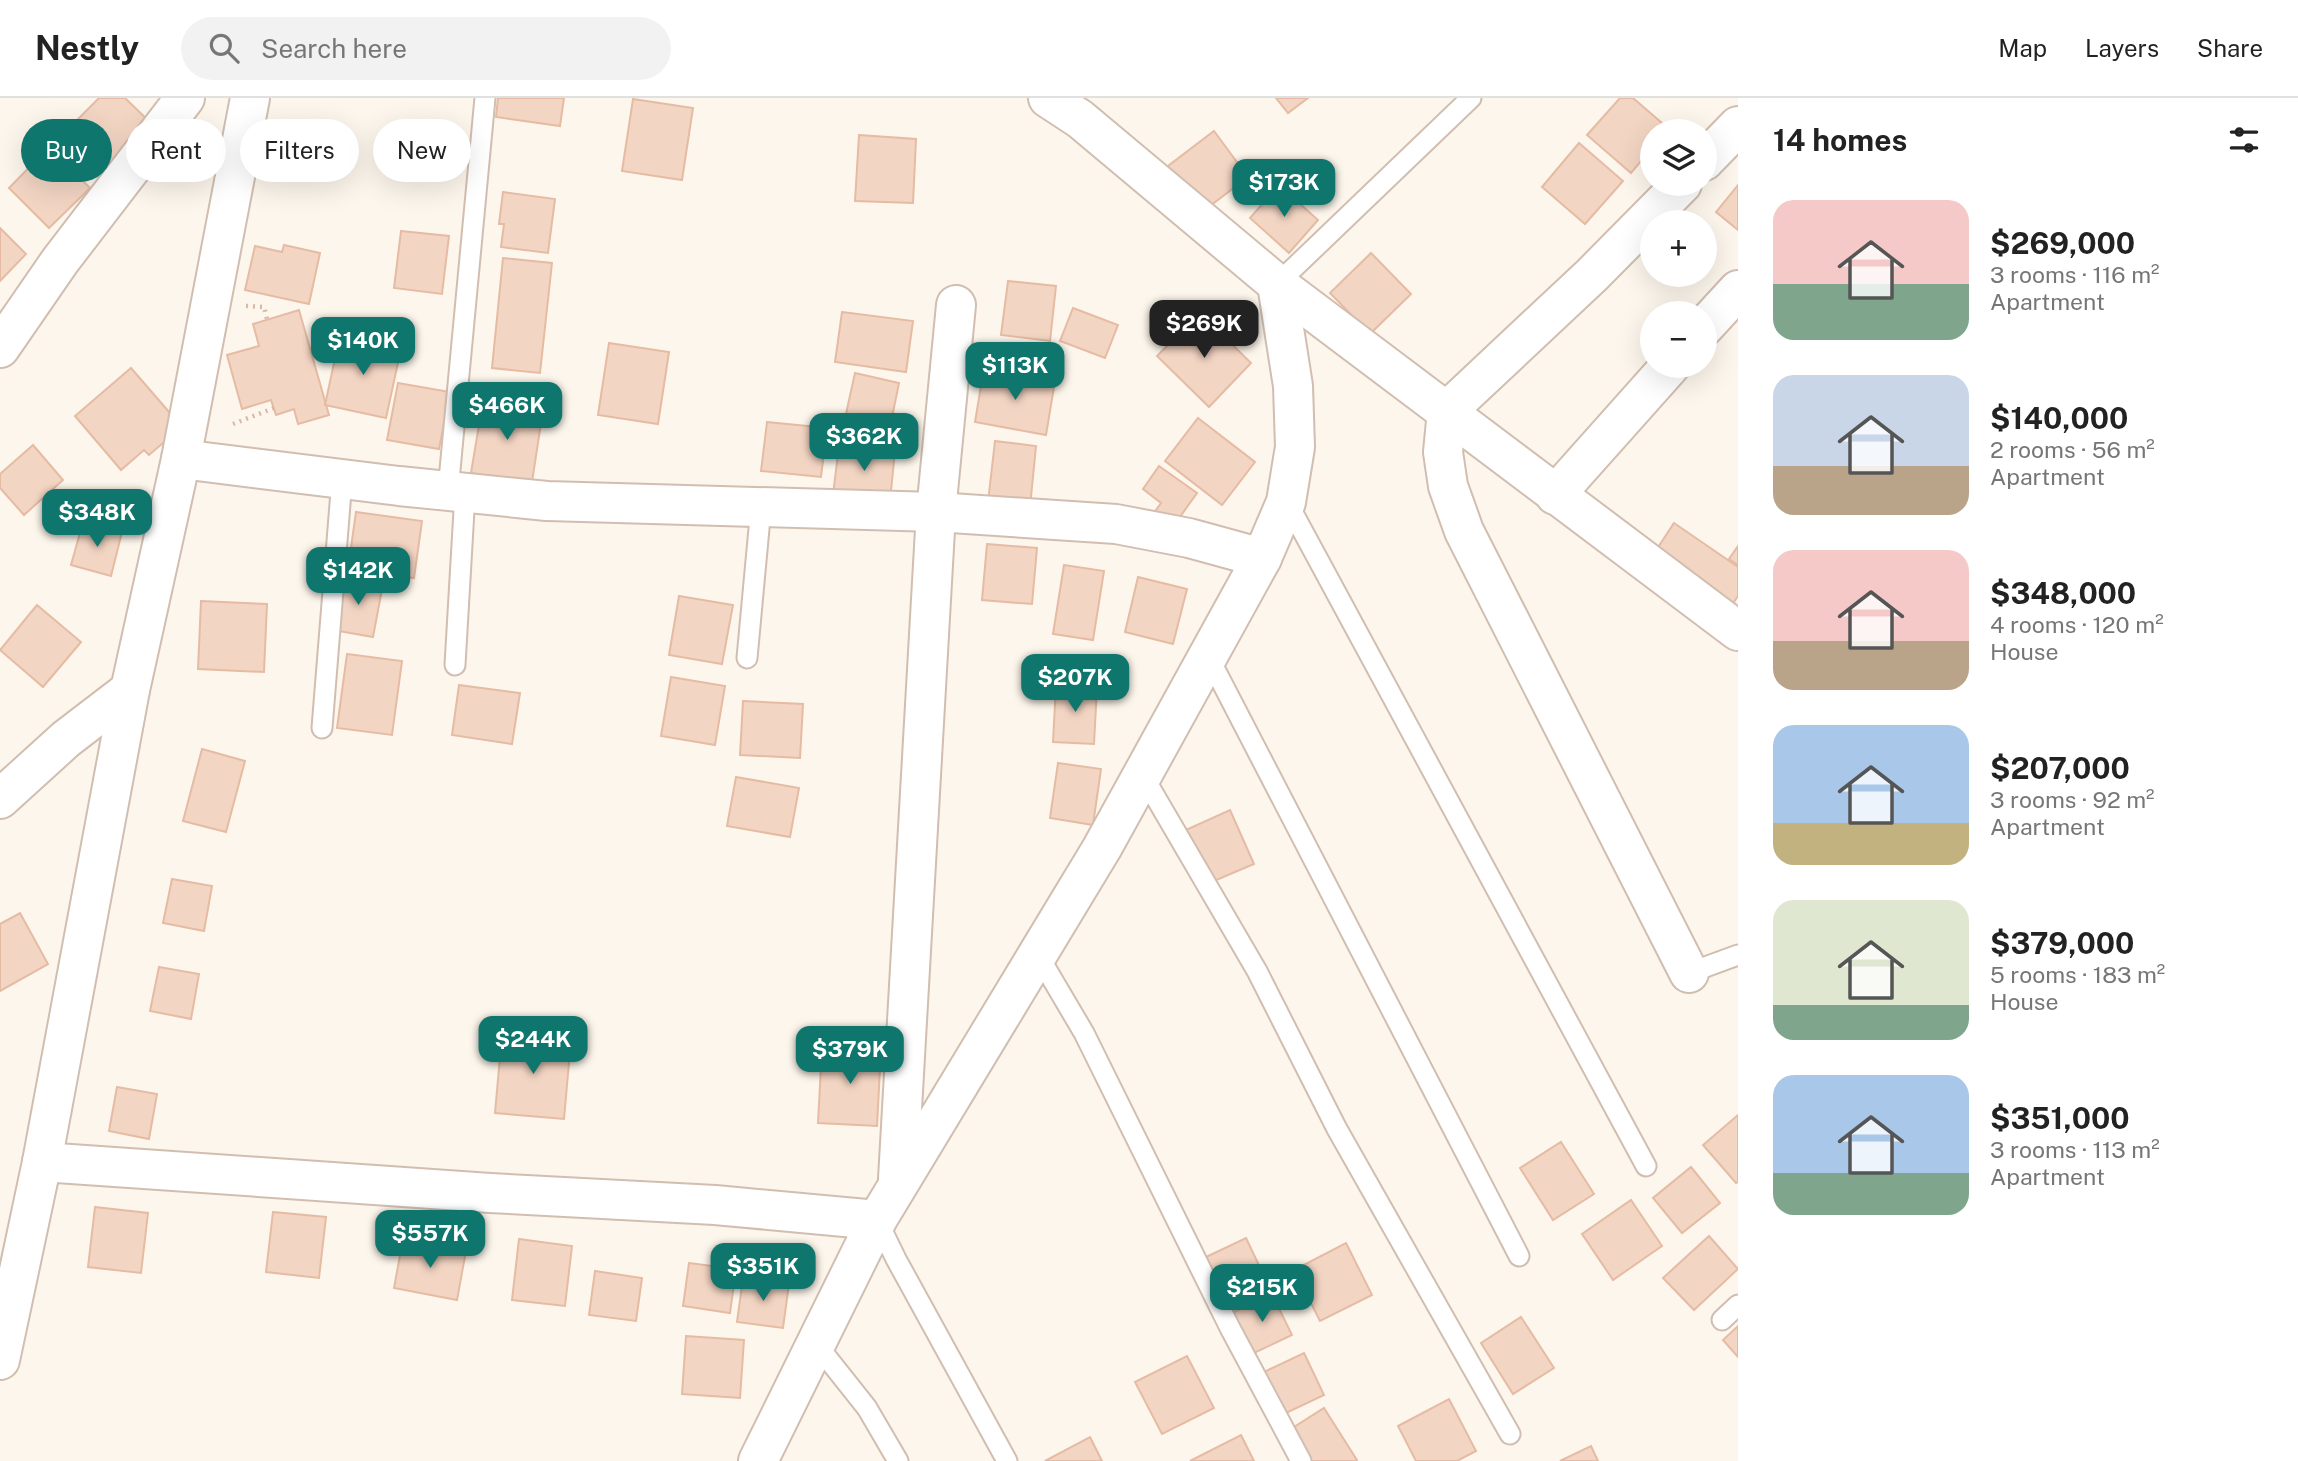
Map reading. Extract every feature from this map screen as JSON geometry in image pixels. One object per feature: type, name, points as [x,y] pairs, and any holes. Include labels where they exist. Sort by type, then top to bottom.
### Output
[{"type":"street","points":[[0,348],[60,261],[185,98]]},
{"type":"street","points":[[0,1360],[41,1162],[130,690],[181,459],[250,98]]},
{"type":"street","points":[[1048,98],[1090,109],[1277,284],[1738,631]]},
{"type":"street","points":[[1717,148],[1738,126]]},
{"type":"street","points":[[1670,196],[1592,275],[1447,411],[1443,452],[1448,486],[1464,531],[1689,973]]},
{"type":"street","points":[[770,1453],[817,1345],[877,1220],[1102,848],[1262,558],[1286,502],[1295,447],[1293,386],[1277,284]]},
{"type":"street","points":[[1717,313],[1738,290]]},
{"type":"street","points":[[898,1183],[936,512],[956,305]]},
{"type":"street","points":[[1555,495],[1660,378]]},
{"type":"street","points":[[181,459],[547,500],[936,512],[1116,524],[1189,538],[1262,558]]},
{"type":"street","points":[[0,799],[66,739],[130,690]]},
{"type":"street","points":[[41,1162],[504,1194],[715,1205],[877,1220]]},
{"type":"lane","points":[[454,665],[457,492],[485,98]]},
{"type":"lane","points":[[1277,284],[1471,98]]},
{"type":"lane","points":[[322,728],[342,479]]},
{"type":"lane","points":[[1286,502],[1646,1166]]},
{"type":"lane","points":[[747,658],[761,507]]},
{"type":"lane","points":[[1207,654],[1520,1256]]},
{"type":"lane","points":[[1142,774],[1257,971],[1337,1129],[1510,1434]]},
{"type":"lane","points":[[1038,955],[1084,1033],[1230,1328],[1301,1461]]},
{"type":"lane","points":[[1689,973],[1738,956]]},
{"type":"lane","points":[[877,1220],[1007,1461]]},
{"type":"lane","points":[[1722,1320],[1738,1305]]},
{"type":"lane","points":[[817,1345],[867,1408],[898,1461]]},
{"type":"path","points":[[264,307],[267,319]]},
{"type":"path","points":[[233,424],[274,408]]},
{"type":"building","points":[[99,98],[125,98],[147,119],[126,119],[126,153],[112,167],[112,119],[78,119]]},
{"type":"building","points":[[498,98],[564,98],[560,126],[496,117]]},
{"type":"building","points":[[1276,98],[1308,98],[1288,113]]},
{"type":"building","points":[[1620,98],[1633,98],[1657,119],[1640,119],[1640,162],[1631,173],[1587,135]]},
{"type":"building","points":[[633,99],[693,108],[682,180],[622,171]]},
{"type":"building","points":[[1214,131],[1248,177],[1202,212],[1168,166]]},
{"type":"building","points":[[859,135],[916,139],[913,203],[855,201]]},
{"type":"building","points":[[1579,143],[1623,181],[1585,224],[1542,187]]},
{"type":"building","points":[[21,176],[21,182],[84,182],[90,188],[49,228],[9,188]]},
{"type":"building","points":[[1279,185],[1318,220],[1289,253],[1250,218]]},
{"type":"building","points":[[1738,185],[1738,230],[1717,211]]},
{"type":"building","points":[[503,192],[555,199],[548,253],[501,247],[504,224],[499,224]]},
{"type":"building","points":[[0,228],[26,254],[0,281]]},
{"type":"building","points":[[401,231],[449,236],[442,294],[394,288]]},
{"type":"building","points":[[284,245],[320,253],[309,304],[245,290],[255,246],[282,252]]},
{"type":"building","points":[[1371,253],[1411,294],[1370,334],[1330,293]]},
{"type":"building","points":[[503,258],[552,263],[540,373],[492,368]]},
{"type":"building","points":[[1008,281],[1056,286],[1050,341],[1001,335]]},
{"type":"building","points":[[1073,308],[1118,325],[1105,358],[1060,341]]},
{"type":"building","points":[[299,310],[329,415],[298,424],[294,409],[276,415],[271,400],[242,409],[227,355],[259,346],[253,324]]},
{"type":"building","points":[[842,312],[913,321],[906,372],[835,362]]},
{"type":"building","points":[[1200,313],[1251,363],[1209,407],[1157,356]]},
{"type":"building","points":[[340,335],[401,349],[386,418],[325,405]]},
{"type":"building","points":[[609,343],[669,352],[658,424],[598,415]]},
{"type":"building","points":[[131,368],[182,427],[149,455],[144,450],[121,470],[75,416]]},
{"type":"building","points":[[984,368],[1055,381],[1046,435],[975,422]]},
{"type":"building","points":[[855,373],[899,383],[887,442],[842,432]]},
{"type":"building","points":[[398,383],[450,392],[439,449],[387,440]]},
{"type":"building","points":[[483,401],[543,410],[532,482],[471,473]]},
{"type":"building","points":[[1198,418],[1255,462],[1222,505],[1165,461]]},
{"type":"building","points":[[767,422],[827,428],[821,477],[761,471]]},
{"type":"building","points":[[995,441],[1036,446],[1030,507],[988,502]]},
{"type":"building","points":[[33,445],[63,480],[24,515],[0,488],[0,474]]},
{"type":"building","points":[[839,445],[895,451],[890,501],[833,495]]},
{"type":"building","points":[[1159,466],[1197,493],[1170,531],[1151,517],[1161,503],[1143,489]]},
{"type":"building","points":[[356,512],[422,521],[414,578],[348,569]]},
{"type":"building","points":[[83,522],[122,532],[111,576],[71,565]]},
{"type":"building","points":[[1674,523],[1738,567],[1738,596],[1732,605],[1655,552]]},
{"type":"building","points":[[987,544],[1037,548],[1032,604],[982,600]]},
{"type":"building","points":[[1738,546],[1738,565],[1729,559]]},
{"type":"building","points":[[1064,565],[1104,571],[1093,640],[1053,634]]},
{"type":"building","points":[[343,577],[383,584],[373,637],[333,630]]},
{"type":"building","points":[[1138,577],[1187,589],[1173,644],[1125,632]]},
{"type":"building","points":[[679,596],[733,605],[722,664],[669,655]]},
{"type":"building","points":[[201,601],[267,604],[264,672],[198,669]]},
{"type":"building","points":[[37,605],[81,642],[43,687],[0,650]]},
{"type":"building","points":[[347,654],[402,661],[392,735],[337,728]]},
{"type":"building","points":[[671,677],[725,686],[715,745],[661,736]]},
{"type":"building","points":[[459,685],[520,693],[512,744],[452,735]]},
{"type":"building","points":[[1056,685],[1097,687],[1094,744],[1053,742]]},
{"type":"building","points":[[743,701],[803,704],[800,758],[740,755]]},
{"type":"building","points":[[202,749],[245,761],[226,832],[183,821]]},
{"type":"building","points":[[1058,763],[1101,769],[1093,825],[1050,818]]},
{"type":"building","points":[[736,777],[799,788],[790,837],[727,826]]},
{"type":"building","points":[[1230,810],[1254,864],[1200,887],[1177,834]]},
{"type":"building","points":[[172,879],[212,886],[204,931],[163,923]]},
{"type":"building","points":[[20,913],[48,964],[0,991],[0,924]]},
{"type":"building","points":[[159,967],[199,974],[191,1019],[150,1011]]},
{"type":"building","points":[[502,1034],[571,1040],[564,1119],[495,1113]]},
{"type":"building","points":[[822,1047],[881,1049],[877,1126],[818,1123]]},
{"type":"building","points":[[117,1087],[157,1094],[149,1139],[109,1131]]},
{"type":"building","points":[[1738,1115],[1738,1182],[1736,1183],[1703,1145]]},
{"type":"building","points":[[1561,1142],[1594,1194],[1553,1220],[1520,1168]]},
{"type":"building","points":[[1691,1167],[1720,1203],[1682,1233],[1653,1198]]},
{"type":"building","points":[[1631,1200],[1662,1246],[1613,1280],[1582,1234]]},
{"type":"building","points":[[95,1207],[148,1213],[141,1273],[88,1267]]},
{"type":"building","points":[[273,1212],[326,1217],[319,1278],[266,1272]]},
{"type":"building","points":[[1709,1236],[1738,1269],[1694,1310],[1663,1278]]},
{"type":"building","points":[[1246,1238],[1266,1280],[1226,1299],[1206,1257]]},
{"type":"building","points":[[403,1239],[466,1251],[457,1300],[394,1288]]},
{"type":"building","points":[[519,1239],[572,1246],[565,1306],[512,1300]]},
{"type":"building","points":[[1346,1243],[1372,1295],[1320,1321],[1294,1270]]},
{"type":"building","points":[[689,1263],[736,1269],[730,1313],[683,1306]]},
{"type":"building","points":[[595,1271],[642,1278],[636,1321],[589,1315]]},
{"type":"building","points":[[743,1278],[789,1284],[783,1328],[737,1322]]},
{"type":"building","points":[[1272,1294],[1292,1335],[1252,1354],[1232,1313]]},
{"type":"building","points":[[1521,1317],[1554,1368],[1513,1394],[1481,1343]]},
{"type":"building","points":[[1738,1326],[1738,1357],[1723,1340]]},
{"type":"building","points":[[686,1336],[744,1340],[740,1398],[682,1394]]},
{"type":"building","points":[[1304,1353],[1324,1395],[1284,1414],[1264,1372]]},
{"type":"building","points":[[1187,1356],[1214,1408],[1162,1434],[1135,1382]]},
{"type":"building","points":[[1449,1399],[1476,1451],[1457,1461],[1416,1461],[1398,1426]]},
{"type":"building","points":[[1324,1408],[1357,1460],[1300,1461],[1283,1434]]},
{"type":"building","points":[[1241,1435],[1254,1461],[1190,1461]]},
{"type":"building","points":[[1090,1437],[1102,1461],[1045,1461]]},
{"type":"building","points":[[1591,1446],[1598,1461],[1560,1461]]}]
